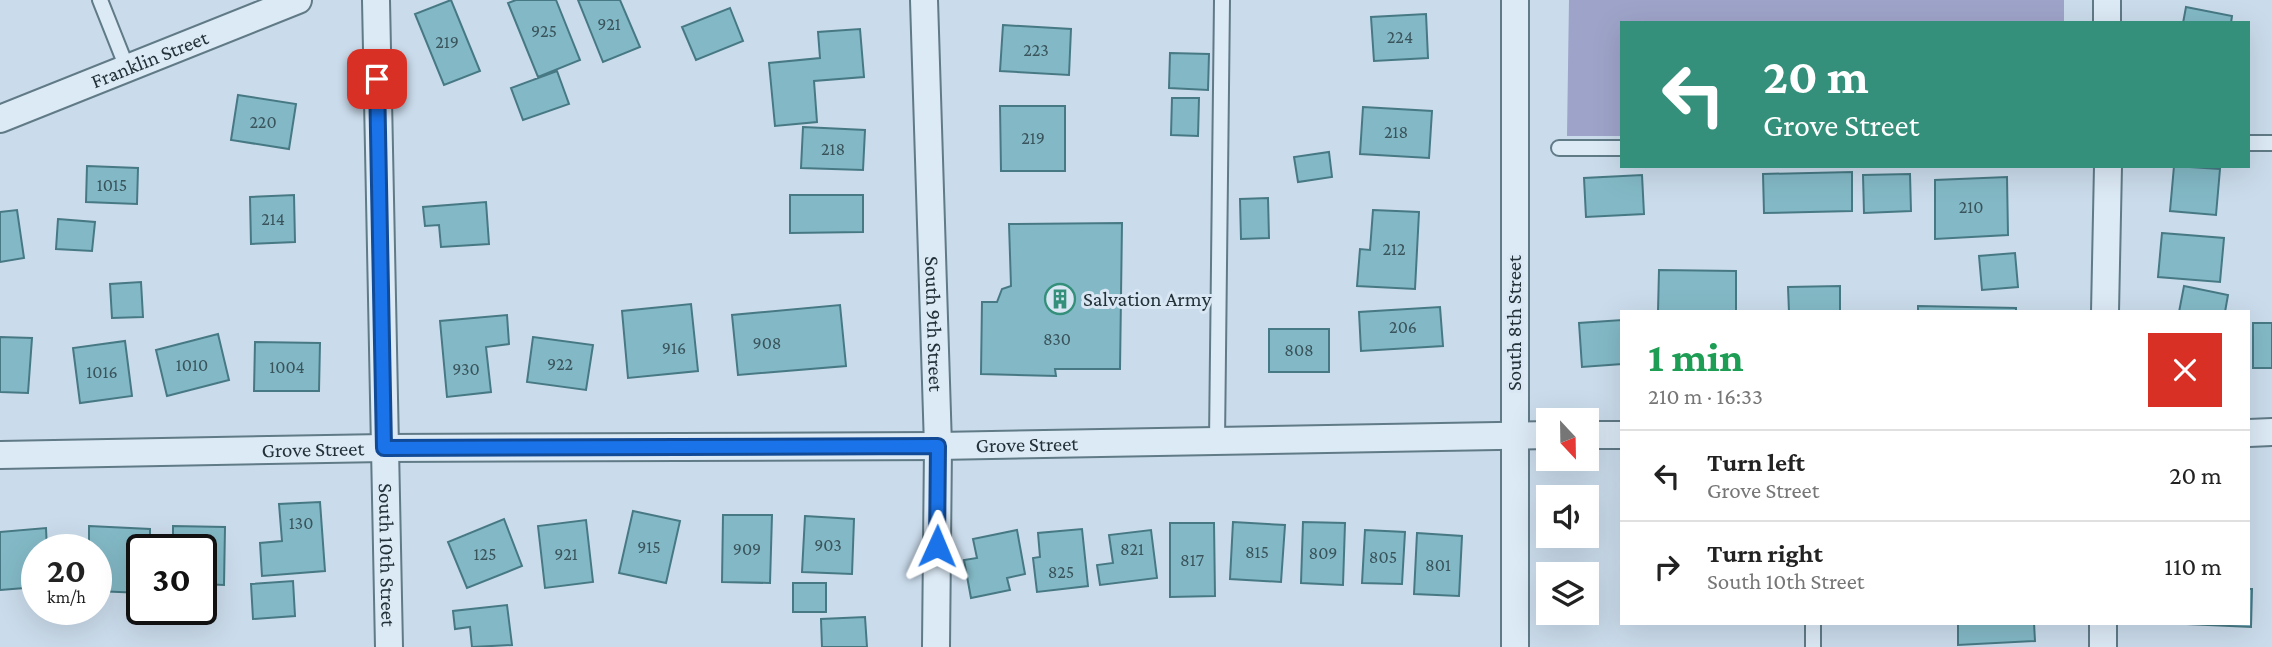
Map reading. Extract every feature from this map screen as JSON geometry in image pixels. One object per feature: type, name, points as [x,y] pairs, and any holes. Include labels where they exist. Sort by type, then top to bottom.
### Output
[{"type":"street","name":"Franklin Street","points":[[0,119],[298,0]]},
{"type":"street","name":"South 10th Street","points":[[376,0],[389,647]]},
{"type":"street","name":"South 9th Street","points":[[924,0],[938,446],[936,647]]},
{"type":"street","name":"South 8th Street","points":[[1515,0],[1515,647]]},
{"type":"street","points":[[2107,0],[2107,21]]},
{"type":"street","points":[[2105,310],[2108,168]]},
{"type":"street","points":[[2250,433],[2272,432]]},
{"type":"street","name":"Grove Street","points":[[0,455],[384,448],[938,446],[1536,435]]},
{"type":"street","points":[[1600,435],[1620,435]]},
{"type":"street","points":[[2103,625],[2103,647]]},
{"type":"lane","points":[[100,0],[127,68]]},
{"type":"lane","points":[[1217,441],[1222,0]]},
{"type":"lane","points":[[2250,143],[2272,143]]},
{"type":"lane","points":[[1559,148],[1620,148]]},
{"type":"lane","points":[[1813,625],[1813,647]]},
{"type":"shaded area","points":[[1569,0],[2064,0],[2064,21],[1620,21],[1620,136],[1567,136]]},
{"type":"building","points":[[451,0],[480,71],[444,85],[415,14]]},
{"type":"building","points":[[516,0],[556,0],[580,60],[538,77],[508,3]]},
{"type":"building","points":[[578,0],[620,0],[640,47],[603,62]]},
{"type":"building","points":[[2186,7],[2232,16],[2231,21],[2183,21]]},
{"type":"building","points":[[730,8],[743,41],[696,60],[682,27]]},
{"type":"building","points":[[1426,14],[1428,58],[1374,61],[1371,17]]},
{"type":"building","points":[[1003,25],[1071,29],[1069,75],[1000,71]]},
{"type":"building","points":[[860,29],[864,77],[814,81],[817,122],[775,126],[769,63],[820,58],[818,32]]},
{"type":"building","points":[[1170,53],[1209,54],[1208,90],[1169,88]]},
{"type":"building","points":[[557,71],[569,104],[523,120],[511,88]]},
{"type":"building","points":[[238,95],[296,104],[289,149],[231,140]]},
{"type":"building","points":[[1172,98],[1199,98],[1198,136],[1171,135]]},
{"type":"building","points":[[1000,106],[1065,106],[1065,171],[1001,171]]},
{"type":"building","points":[[1363,107],[1432,111],[1429,158],[1360,154]]},
{"type":"building","points":[[803,127],[865,130],[863,170],[801,168]]},
{"type":"building","points":[[1329,152],[1332,177],[1298,182],[1294,157]]},
{"type":"building","points":[[87,166],[138,168],[137,204],[86,202]]},
{"type":"building","points":[[2174,168],[2220,169],[2216,215],[2170,211]]},
{"type":"building","points":[[1852,172],[1852,211],[1764,213],[1763,174]]},
{"type":"building","points":[[1910,174],[1911,211],[1864,213],[1863,175]]},
{"type":"building","points":[[1642,175],[1644,214],[1586,217],[1584,178]]},
{"type":"building","points":[[2007,177],[2008,235],[1935,239],[1935,180]]},
{"type":"building","points":[[294,195],[295,242],[251,244],[250,197]]},
{"type":"building","points":[[790,195],[863,195],[863,232],[790,233]]},
{"type":"building","points":[[1268,198],[1269,238],[1241,239],[1240,199]]},
{"type":"building","points":[[486,202],[489,244],[441,247],[439,225],[425,226],[423,207]]},
{"type":"building","points":[[17,210],[24,258],[0,262],[0,212]]},
{"type":"building","points":[[1373,210],[1419,212],[1415,289],[1357,286],[1360,249],[1370,250]]},
{"type":"building","points":[[58,219],[95,222],[92,251],[56,249]]},
{"type":"building","name":"Salvation Army","points":[[1122,223],[1120,369],[1055,369],[1056,376],[981,374],[982,302],[997,302],[1002,289],[1011,286],[1009,224]]},
{"type":"building","points":[[2162,233],[2224,238],[2220,282],[2158,277]]},
{"type":"building","points":[[2015,253],[2018,287],[1982,290],[1979,256]]},
{"type":"building","points":[[1659,270],[1736,271],[1736,310],[1658,310]]},
{"type":"building","points":[[141,282],[143,317],[112,318],[110,284]]},
{"type":"building","points":[[1840,286],[1840,310],[1789,310],[1788,287]]},
{"type":"building","points":[[2184,286],[2228,295],[2225,310],[2179,310]]},
{"type":"building","points":[[691,304],[698,371],[628,378],[622,311]]},
{"type":"building","points":[[840,305],[846,366],[738,375],[732,315]]},
{"type":"building","points":[[1918,306],[2016,308],[2016,310],[1918,310]]},
{"type":"building","points":[[1440,307],[1443,346],[1361,351],[1359,312]]},
{"type":"building","points":[[507,315],[509,344],[486,347],[491,392],[447,397],[440,321]]},
{"type":"building","points":[[1620,320],[1620,364],[1582,367],[1579,323]]},
{"type":"building","points":[[2253,323],[2272,323],[2272,368],[2253,368]]},
{"type":"building","points":[[1269,329],[1329,329],[1329,372],[1269,372]]},
{"type":"building","points":[[218,334],[229,380],[167,396],[156,350]]},
{"type":"building","points":[[0,337],[32,338],[28,393],[0,392]]},
{"type":"building","points":[[533,337],[593,345],[586,390],[527,382]]},
{"type":"building","points":[[125,341],[132,396],[80,403],[73,348]]},
{"type":"building","points":[[255,342],[320,343],[319,391],[254,391]]},
{"type":"building","points":[[320,502],[325,571],[262,576],[260,543],[282,541],[279,504]]},
{"type":"building","points":[[633,511],[680,521],[666,583],[619,573]]},
{"type":"building","points":[[723,515],[772,515],[770,583],[722,582]]},
{"type":"building","points":[[805,516],[854,519],[852,574],[802,572]]},
{"type":"building","points":[[504,519],[522,566],[467,588],[448,542]]},
{"type":"building","points":[[586,520],[593,582],[545,588],[538,526]]},
{"type":"building","points":[[1233,522],[1285,525],[1281,582],[1230,579]]},
{"type":"building","points":[[1303,522],[1345,523],[1343,585],[1301,583]]},
{"type":"building","points":[[1170,523],[1214,523],[1215,596],[1170,597]]},
{"type":"building","points":[[89,526],[150,529],[150,534],[126,534],[126,592],[112,592],[112,534],[89,534]]},
{"type":"building","points":[[173,526],[225,527],[224,585],[217,585],[217,534],[173,534]]},
{"type":"building","points":[[46,528],[46,534],[21,534],[21,588],[0,590],[0,532]]},
{"type":"building","points":[[1082,529],[1088,586],[1037,592],[1033,558],[1040,557],[1038,533]]},
{"type":"building","points":[[1017,530],[1025,574],[1007,578],[1010,590],[971,598],[964,560],[977,558],[973,539]]},
{"type":"building","points":[[1151,530],[1157,578],[1100,585],[1097,565],[1113,563],[1109,535]]},
{"type":"building","points":[[1365,530],[1405,532],[1402,584],[1362,583]]},
{"type":"building","points":[[1417,533],[1462,536],[1459,596],[1414,594]]},
{"type":"building","points":[[293,581],[295,616],[253,619],[251,584]]},
{"type":"building","points":[[793,583],[826,583],[826,612],[793,612]]},
{"type":"building","points":[[2252,589],[2251,627],[2208,625],[2250,625]]},
{"type":"building","points":[[507,605],[512,645],[472,647],[470,627],[455,629],[453,611]]},
{"type":"building","points":[[865,617],[867,647],[822,647],[821,619]]},
{"type":"building","points":[[1958,625],[2034,625],[2035,641],[1958,645]]},
{"type":"place","name":"Salvation Army","points":[[1060,299]]},
{"type":"route","points":[[377,79],[384,448],[938,446],[937,546]]}]
